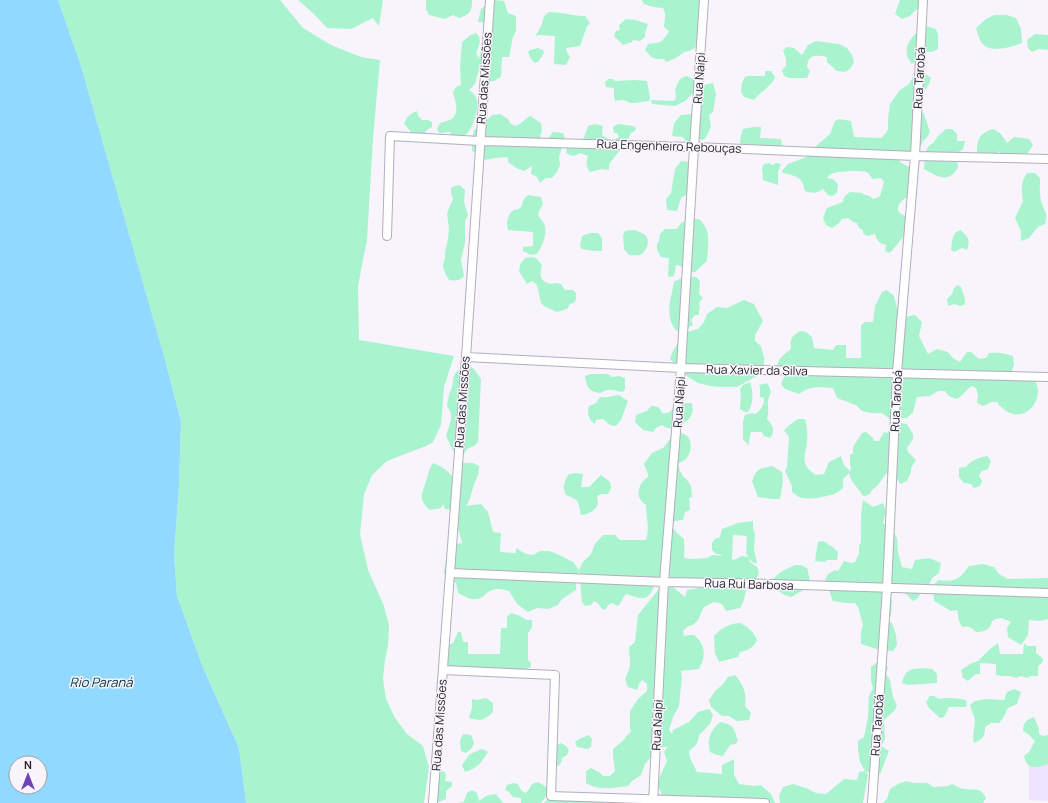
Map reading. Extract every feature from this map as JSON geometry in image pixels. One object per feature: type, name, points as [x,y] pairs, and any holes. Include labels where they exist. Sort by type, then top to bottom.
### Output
[{"type":"street","name":"Rua das Missões","points":[[434,803],[490,0]]},
{"type":"street","name":"Rua Naipi","points":[[653,801],[664,582],[681,368],[704,0]]},
{"type":"street","name":"Rua Tarobá","points":[[872,803],[887,588],[898,373],[915,156],[922,0]]},
{"type":"street","name":"Rua Engenheiro Rebouças","points":[[387,236],[390,136],[480,141],[694,147],[915,156],[1048,159]]},
{"type":"street","name":"Rua Xavier da Silva","points":[[466,358],[681,368],[1048,377]]},
{"type":"street","name":"Rua Rui Barbosa","points":[[450,574],[664,582],[1048,593]]},
{"type":"street","points":[[443,670],[555,675],[551,796],[653,801],[765,803]]},
{"type":"shaded area","points":[[1029,752],[1048,752],[1048,801],[1029,800]]},
{"type":"green space","points":[[58,0],[280,0],[303,28],[331,45],[361,57],[380,60],[373,138],[367,240],[358,286],[359,340],[454,356],[444,387],[441,425],[433,442],[387,461],[372,475],[364,494],[360,534],[368,570],[384,606],[389,625],[388,646],[383,679],[386,699],[395,718],[407,734],[423,746],[429,767],[424,803],[246,803],[239,748],[204,670],[177,596],[174,555],[179,486],[181,421],[164,356],[81,66]]},
{"type":"green space","points":[[298,0],[383,0],[379,26],[373,18],[351,29],[327,28]]},
{"type":"green space","points":[[426,0],[472,0],[472,7],[470,12],[463,17],[459,18],[453,15],[445,19],[429,15],[426,9]]},
{"type":"green space","points":[[495,0],[504,1],[508,13],[516,16],[516,31],[513,37],[509,57],[502,57],[501,77],[494,81],[484,82],[479,69],[475,84],[469,90],[475,95],[477,100],[477,109],[472,126],[463,137],[451,138],[450,132],[439,133],[437,129],[440,123],[450,120],[456,111],[456,103],[453,92],[456,87],[461,85],[460,66],[462,42],[469,36],[476,33],[480,40],[476,53],[479,59],[480,54],[484,51],[486,23],[478,22],[481,9]]},
{"type":"green space","points":[[642,0],[704,0],[698,41],[695,48],[666,62],[664,59],[655,59],[651,57],[645,50],[648,44],[661,42],[669,31],[664,27],[665,15],[663,8],[644,4]]},
{"type":"green space","points":[[900,0],[920,0],[921,5],[910,16],[902,19],[895,14]]},
{"type":"green space","points":[[549,12],[585,16],[590,23],[587,26],[580,46],[566,48],[570,57],[566,65],[554,64],[555,36],[539,35],[535,37],[542,24],[544,16]]},
{"type":"green space","points":[[994,15],[1007,15],[1016,18],[1021,29],[1022,43],[1007,48],[996,49],[990,48],[982,43],[976,28],[986,19]]},
{"type":"green space","points":[[626,19],[648,24],[645,37],[640,41],[633,40],[632,42],[623,45],[614,36],[616,31],[620,30],[619,25]]},
{"type":"green space","points":[[926,26],[936,29],[938,35],[938,49],[932,52],[925,52],[912,64],[908,58],[907,47],[916,33]]},
{"type":"green space","points":[[1035,34],[1048,35],[1048,50],[1039,49],[1032,52],[1028,48],[1027,40]]},
{"type":"green space","points":[[816,41],[839,44],[847,48],[852,55],[854,62],[850,69],[845,72],[837,71],[827,62],[827,57],[813,56],[808,63],[807,67],[810,71],[807,78],[789,78],[784,76],[782,70],[786,66],[786,59],[783,50],[787,47],[794,48],[802,55],[808,45]]},
{"type":"green space","points":[[538,48],[543,50],[544,53],[538,62],[535,63],[531,59],[528,52]]},
{"type":"green space","points":[[765,71],[771,71],[775,77],[771,84],[754,100],[744,97],[741,92],[742,83],[745,77],[765,76]]},
{"type":"green space","points":[[924,73],[931,78],[920,98],[919,108],[924,114],[930,132],[919,149],[898,158],[900,162],[913,169],[908,196],[901,202],[898,208],[898,211],[901,214],[906,216],[908,231],[890,253],[885,251],[886,245],[879,241],[875,234],[867,236],[863,233],[863,230],[859,228],[857,223],[848,218],[842,219],[832,228],[826,225],[823,218],[827,208],[843,202],[844,197],[850,192],[862,193],[874,199],[880,196],[884,182],[881,178],[872,179],[867,172],[863,171],[848,171],[830,174],[827,178],[833,179],[838,184],[837,193],[832,196],[828,195],[823,189],[814,193],[805,191],[802,182],[798,177],[781,172],[788,164],[811,155],[815,147],[830,134],[835,121],[839,119],[851,121],[854,137],[881,138],[888,129],[890,104],[900,90],[909,84],[913,77]]},
{"type":"green space","points":[[687,76],[698,82],[695,91],[685,101],[675,106],[652,104],[651,100],[674,101],[676,98],[675,89],[680,79]]},
{"type":"green space","points":[[608,79],[613,79],[615,81],[647,81],[650,98],[649,101],[629,103],[622,100],[615,101],[614,88],[606,87],[605,82]]},
{"type":"green space","points":[[713,83],[716,94],[713,112],[709,115],[711,127],[705,139],[701,140],[695,137],[691,142],[687,143],[683,137],[672,136],[674,123],[681,115],[693,114],[699,89],[704,85]]},
{"type":"green space","points":[[417,111],[418,116],[422,120],[432,122],[432,127],[423,135],[414,135],[404,124],[406,119],[412,113]]},
{"type":"green space","points":[[500,114],[515,126],[530,116],[541,123],[542,131],[540,136],[542,140],[549,137],[553,132],[563,133],[565,139],[559,157],[560,165],[552,178],[546,178],[540,183],[537,177],[531,174],[532,166],[524,171],[508,162],[508,157],[484,160],[482,156],[472,151],[474,130],[480,127],[492,115]]},
{"type":"green space","points":[[595,124],[603,126],[602,135],[616,142],[620,150],[609,164],[609,170],[602,169],[590,172],[587,164],[588,156],[580,153],[573,156],[566,153],[567,145],[580,142],[584,138],[588,126]]},
{"type":"green space","points":[[619,124],[633,126],[636,128],[635,131],[631,133],[627,141],[618,141],[615,139],[619,137],[617,133],[614,133],[613,128]]},
{"type":"green space","points":[[761,127],[760,138],[781,139],[782,145],[780,149],[741,147],[740,140],[743,129]]},
{"type":"green space","points":[[946,129],[952,129],[957,134],[957,141],[965,141],[963,149],[956,153],[958,167],[955,172],[951,176],[943,177],[924,169],[925,152]]},
{"type":"green space","points":[[994,129],[1001,134],[1007,143],[1014,137],[1029,139],[1033,145],[1027,154],[1018,157],[1002,155],[999,151],[996,157],[977,154],[978,141],[980,137],[985,132]]},
{"type":"green space","points":[[681,161],[690,162],[689,191],[681,198],[677,211],[667,210],[666,199],[671,193],[675,169]]},
{"type":"green space","points":[[769,163],[773,165],[776,163],[781,164],[778,172],[778,185],[763,180],[762,168],[764,164]]},
{"type":"green space","points":[[1027,173],[1035,173],[1040,178],[1040,198],[1046,213],[1046,217],[1045,224],[1038,227],[1029,238],[1021,241],[1021,231],[1015,218],[1023,201],[1022,187]]},
{"type":"green space","points":[[460,185],[465,190],[464,202],[468,215],[465,221],[465,243],[461,260],[464,276],[459,280],[449,280],[443,266],[449,229],[447,213],[453,199],[451,188]]},
{"type":"green space","points":[[528,195],[541,197],[543,204],[538,215],[545,226],[544,241],[537,254],[531,255],[523,251],[523,247],[533,246],[533,232],[508,230],[507,224],[510,214],[514,210],[521,207],[524,199]]},
{"type":"green space","points":[[692,219],[699,219],[703,223],[708,233],[707,261],[695,272],[686,273],[681,266],[676,265],[674,276],[668,277],[669,258],[661,257],[657,250],[660,234],[665,229],[677,229],[681,223]]},
{"type":"green space","points":[[634,230],[646,236],[648,240],[647,245],[642,254],[629,255],[624,249],[623,236],[625,231]]},
{"type":"green space","points":[[961,230],[969,242],[968,247],[967,250],[962,248],[954,252],[951,250],[953,238],[958,231]]},
{"type":"green space","points":[[590,233],[598,233],[602,238],[602,251],[582,249],[580,246],[582,236]]},
{"type":"green space","points":[[525,258],[536,258],[542,265],[541,277],[544,281],[550,284],[561,284],[565,290],[573,290],[576,293],[574,303],[570,304],[567,309],[557,312],[544,306],[541,303],[537,285],[532,281],[527,284],[519,271],[520,265]]},
{"type":"green space","points":[[685,276],[696,277],[700,281],[699,294],[703,298],[699,303],[699,315],[695,315],[691,320],[693,325],[679,333],[673,327],[669,309],[674,282]]},
{"type":"green space","points":[[958,285],[961,287],[965,304],[961,306],[954,304],[948,306],[947,299],[952,294],[954,288]]},
{"type":"green space","points":[[887,290],[894,296],[897,308],[905,317],[915,315],[922,322],[919,336],[928,354],[937,349],[948,352],[953,358],[960,362],[967,352],[971,352],[979,359],[986,358],[989,353],[1001,353],[1013,356],[1014,365],[1011,373],[1029,378],[1036,382],[1038,393],[1037,399],[1033,406],[1024,413],[1014,414],[1009,413],[997,402],[991,402],[983,406],[977,403],[978,395],[976,388],[972,386],[957,399],[949,396],[945,391],[938,391],[930,396],[917,397],[913,412],[907,418],[890,419],[882,413],[862,411],[856,405],[837,398],[833,388],[815,388],[799,394],[785,389],[781,384],[784,377],[784,371],[777,367],[782,357],[791,349],[791,340],[795,335],[800,331],[806,332],[812,337],[814,348],[833,350],[836,345],[846,345],[846,358],[861,358],[861,325],[865,322],[873,322],[875,306],[882,292]]},
{"type":"green space","points":[[744,300],[754,304],[763,321],[755,335],[755,341],[761,346],[764,357],[764,371],[737,387],[710,386],[698,383],[688,377],[670,359],[674,349],[684,333],[698,329],[704,322],[707,314],[717,307],[727,308]]},
{"type":"green space","points":[[468,365],[474,369],[481,379],[478,442],[474,446],[467,449],[462,457],[453,451],[446,436],[451,420],[451,413],[447,406],[454,375],[459,369],[466,370]]},
{"type":"green space","points":[[591,374],[608,374],[612,377],[619,376],[625,378],[625,389],[623,392],[606,390],[601,393],[594,392],[589,389],[585,376]]},
{"type":"green space","points":[[750,382],[752,389],[752,401],[750,409],[748,412],[745,412],[740,409],[740,389],[743,385]]},
{"type":"green space","points":[[767,383],[771,392],[768,401],[767,419],[772,426],[773,433],[770,438],[764,436],[762,432],[751,432],[748,446],[743,440],[743,421],[745,415],[752,413],[755,414],[762,408],[764,398],[760,397],[759,385]]},
{"type":"green space","points":[[619,395],[628,401],[621,420],[616,426],[610,425],[603,419],[596,420],[595,424],[589,416],[589,406],[596,403],[600,397]]},
{"type":"green space","points":[[692,403],[692,413],[687,421],[678,427],[668,428],[662,425],[656,428],[653,432],[643,430],[635,422],[636,415],[647,411],[651,406],[658,407],[662,413],[668,413],[677,405]]},
{"type":"green space","points":[[798,419],[805,419],[807,427],[807,444],[805,461],[809,470],[815,475],[824,474],[829,462],[841,456],[844,465],[850,472],[850,455],[853,453],[853,447],[862,433],[866,432],[873,438],[874,441],[879,441],[884,432],[887,433],[893,425],[897,423],[907,424],[913,434],[913,439],[907,448],[908,452],[916,460],[911,468],[907,481],[900,484],[892,472],[886,474],[870,494],[863,496],[853,482],[849,473],[843,479],[843,488],[838,492],[816,498],[799,497],[792,492],[792,486],[785,471],[787,467],[789,437],[784,430]]},
{"type":"green space","points":[[676,434],[685,434],[690,440],[691,444],[688,456],[685,460],[678,463],[680,471],[691,486],[692,497],[689,498],[690,510],[685,512],[683,520],[675,521],[670,524],[684,539],[684,558],[707,558],[713,555],[723,556],[716,554],[712,550],[712,543],[715,539],[720,537],[722,529],[738,523],[753,521],[755,534],[754,550],[757,563],[754,563],[749,559],[750,562],[757,567],[759,573],[756,579],[751,581],[655,584],[647,597],[640,598],[626,594],[618,606],[612,603],[609,604],[605,610],[594,601],[591,605],[585,606],[582,602],[579,571],[576,579],[576,590],[562,599],[558,605],[548,609],[537,608],[528,612],[517,604],[509,591],[506,590],[492,590],[478,599],[467,598],[458,593],[456,583],[444,574],[447,551],[452,545],[462,543],[454,521],[455,510],[445,509],[443,504],[441,508],[430,510],[423,502],[422,492],[433,463],[444,468],[452,476],[456,474],[462,463],[473,463],[479,466],[478,476],[466,506],[481,504],[488,512],[493,532],[501,533],[500,552],[516,553],[516,548],[526,554],[533,555],[540,551],[549,551],[573,562],[579,570],[583,562],[591,554],[595,544],[603,535],[615,535],[620,540],[646,540],[648,527],[646,505],[639,497],[639,489],[648,477],[644,464],[652,453],[663,448]],"holes":[[[733,535],[747,536],[746,554],[749,557],[742,556],[732,560]]]},
{"type":"green space","points":[[987,456],[991,461],[988,469],[982,471],[979,475],[982,481],[980,486],[974,488],[971,484],[964,483],[959,477],[959,468],[966,467],[975,460]]},
{"type":"green space","points":[[772,466],[782,472],[783,481],[780,499],[758,497],[752,481],[757,471]]},
{"type":"green space","points":[[569,474],[583,474],[581,487],[589,487],[601,475],[610,482],[611,488],[608,494],[601,494],[597,496],[598,503],[596,508],[583,515],[581,515],[577,501],[566,495],[564,489],[565,482]]},
{"type":"green space","points":[[863,500],[873,507],[883,503],[886,511],[883,523],[889,530],[893,531],[897,538],[898,552],[902,567],[912,569],[915,560],[929,558],[941,563],[939,573],[932,578],[929,585],[922,590],[918,598],[913,601],[902,590],[889,590],[888,594],[892,600],[891,616],[887,621],[892,623],[896,635],[897,645],[893,651],[880,650],[861,644],[861,632],[863,625],[858,607],[855,603],[833,601],[825,580],[828,574],[835,570],[838,571],[844,561],[851,563],[855,562],[859,554]]},
{"type":"green space","points":[[823,541],[838,552],[837,560],[827,560],[825,562],[815,561],[818,542]]},
{"type":"green space","points":[[983,564],[994,567],[999,574],[1008,579],[1048,578],[1048,619],[1040,621],[1029,620],[1028,635],[1021,645],[1008,637],[1007,628],[1011,622],[1001,618],[995,619],[986,630],[976,632],[970,627],[962,627],[957,610],[951,611],[934,601],[933,586],[938,580],[949,581],[956,579],[969,566]]},
{"type":"green space","points":[[795,565],[801,565],[807,568],[810,581],[808,587],[792,597],[780,592],[775,586],[773,580],[780,573]]},
{"type":"green space","points":[[673,587],[685,597],[687,590],[702,588],[716,587],[746,590],[744,600],[740,608],[726,611],[722,604],[714,602],[704,607],[698,620],[683,631],[684,636],[694,635],[698,639],[703,647],[704,655],[699,669],[681,671],[682,677],[679,706],[673,717],[669,730],[672,734],[673,730],[689,722],[698,712],[709,709],[713,715],[710,724],[699,735],[696,744],[689,751],[690,758],[697,772],[722,774],[722,765],[734,759],[734,775],[739,784],[754,786],[761,785],[771,794],[775,803],[665,803],[657,783],[667,761],[664,752],[668,746],[658,747],[645,764],[641,775],[632,781],[628,786],[601,788],[591,786],[586,783],[586,771],[591,768],[603,776],[610,776],[615,771],[613,749],[631,732],[630,711],[638,699],[647,691],[647,684],[642,680],[637,690],[628,687],[626,683],[630,665],[629,647],[635,642],[638,615],[659,589]]},
{"type":"green space","points":[[511,613],[527,620],[532,620],[532,628],[528,633],[528,660],[531,663],[531,667],[519,672],[449,674],[446,677],[441,678],[438,676],[441,659],[447,643],[453,643],[458,632],[461,632],[463,642],[468,642],[468,654],[500,654],[501,628],[507,628],[507,617]]},
{"type":"green space","points":[[740,623],[754,634],[757,640],[750,648],[740,652],[738,657],[719,662],[715,653],[714,636],[725,627]]},
{"type":"green space","points":[[998,643],[1000,654],[1023,654],[1024,643],[1027,646],[1036,646],[1036,653],[1043,660],[1038,666],[1038,676],[1031,676],[1027,678],[1021,676],[1016,678],[996,675],[996,664],[980,663],[980,674],[976,674],[968,681],[963,678],[961,670],[978,661]]},
{"type":"green space","points":[[876,663],[883,663],[888,667],[886,674],[890,680],[893,697],[897,705],[895,710],[884,720],[885,739],[881,746],[889,751],[880,774],[874,775],[866,771],[868,775],[863,803],[780,803],[779,796],[783,787],[793,784],[816,793],[826,794],[844,779],[857,780],[859,772],[865,771],[860,762],[858,741],[864,737],[868,718],[869,696],[873,688],[871,681],[871,667]]},
{"type":"green space","points":[[923,668],[932,669],[937,674],[937,683],[908,685],[902,683],[905,675],[909,671]]},
{"type":"green space","points":[[735,675],[744,689],[745,706],[751,713],[749,720],[737,721],[729,716],[722,716],[711,707],[709,700],[715,691],[728,677]]},
{"type":"green space","points":[[1014,689],[1021,692],[1017,704],[1008,708],[999,723],[991,723],[985,727],[983,737],[974,743],[973,737],[975,720],[970,705],[975,701],[987,699],[1004,700],[1007,692]]},
{"type":"green space","points":[[930,696],[934,696],[939,699],[952,698],[966,700],[967,706],[949,707],[944,717],[940,718],[928,707],[926,702]]},
{"type":"green space","points":[[486,698],[493,703],[493,712],[482,720],[469,718],[472,708],[472,699],[477,700]]},
{"type":"green space","points":[[1034,717],[1039,729],[1039,734],[1043,736],[1048,735],[1048,764],[1035,767],[1028,765],[1024,756],[1029,752],[1035,741],[1023,731],[1026,722]]},
{"type":"green space","points":[[720,722],[728,724],[733,728],[738,741],[735,744],[730,745],[723,756],[710,752],[709,747],[710,736]]},
{"type":"green space","points":[[463,734],[471,735],[474,743],[472,748],[466,753],[461,751],[460,741]]},
{"type":"green space","points":[[589,735],[592,739],[591,747],[588,749],[577,747],[575,742]]},
{"type":"green space","points":[[561,743],[569,750],[567,755],[562,758],[561,763],[558,766],[551,762],[556,746]]},
{"type":"green space","points":[[482,749],[488,752],[479,765],[465,772],[462,765],[470,754]]},
{"type":"green space","points":[[444,771],[446,774],[445,781],[452,782],[452,786],[446,791],[446,799],[436,803],[430,798],[430,793],[438,773]]},
{"type":"green space","points":[[906,781],[914,783],[928,783],[933,787],[948,786],[952,784],[962,788],[979,790],[986,798],[983,803],[883,803],[887,799],[890,789]]},
{"type":"green space","points":[[538,782],[548,788],[545,798],[541,803],[521,803],[521,798],[513,797],[505,790],[507,785],[513,783],[518,784],[521,790],[525,793],[532,784]]},
{"type":"green space","points":[[472,790],[477,793],[479,801],[486,796],[496,794],[503,803],[457,803],[464,802],[467,793]]},
{"type":"green space","points":[[548,799],[603,800],[604,803],[544,803]]},
{"type":"water","name":"Rio Paraná","points":[[0,0],[58,0],[81,66],[164,356],[181,421],[179,486],[174,555],[177,596],[204,670],[239,748],[246,803],[0,803]]}]
